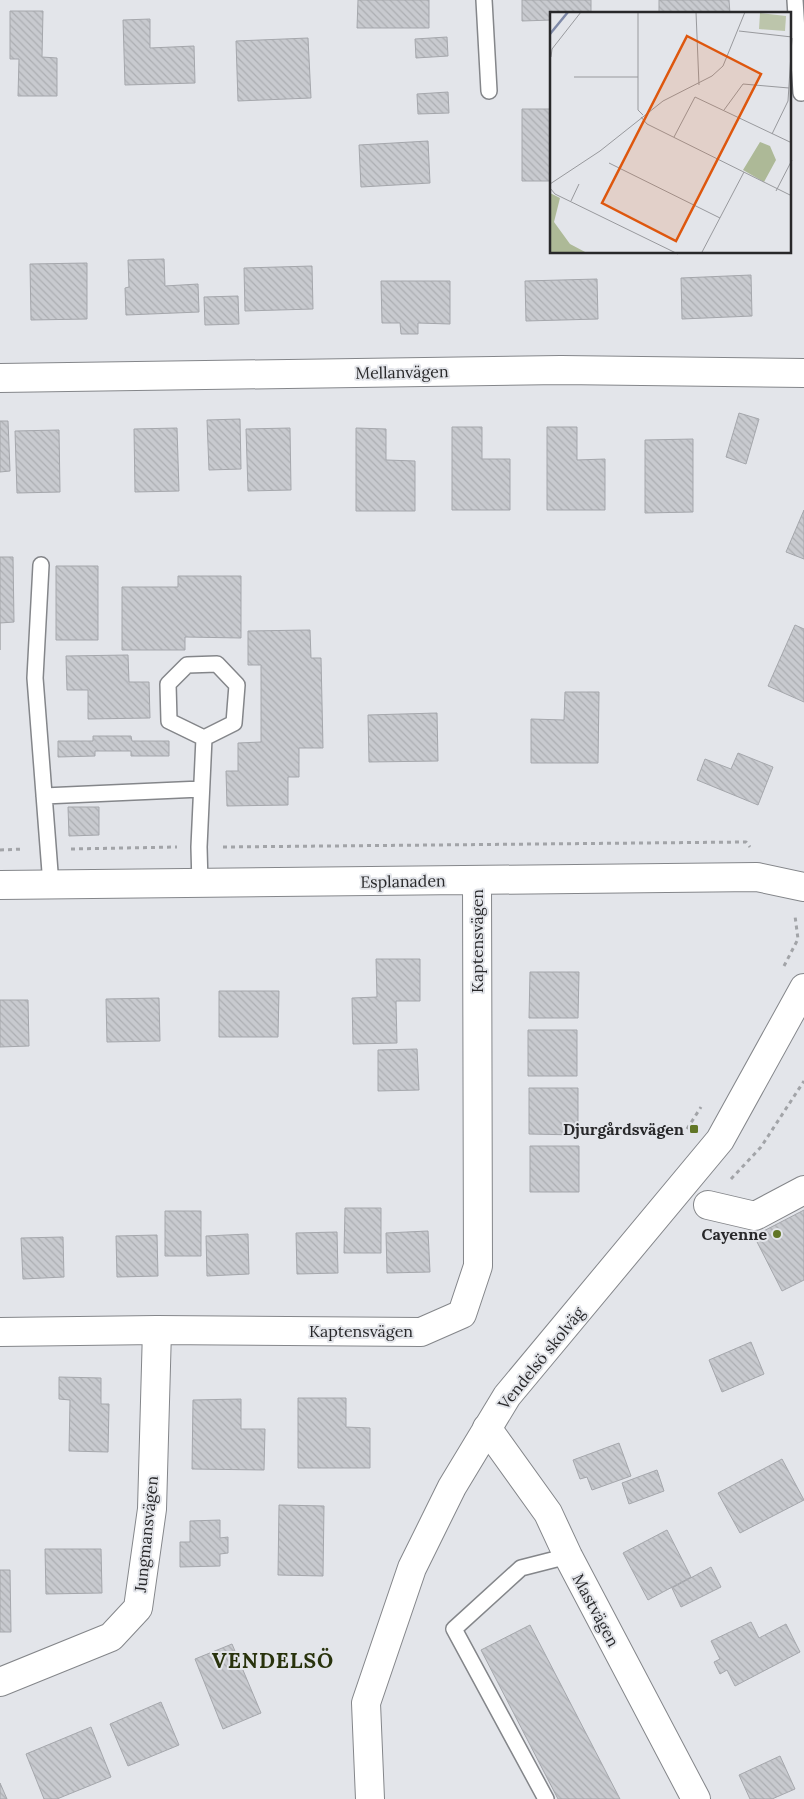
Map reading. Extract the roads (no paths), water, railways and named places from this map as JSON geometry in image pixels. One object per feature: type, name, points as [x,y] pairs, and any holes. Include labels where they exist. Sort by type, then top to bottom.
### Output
[{"type":"street","name":"Mellanvägen","points":[[0,378],[561,370],[804,373]]},
{"type":"street","name":"Esplanaden","points":[[0,885],[200,885],[758,877],[804,888]]},
{"type":"street","name":"Kaptensvägen","points":[[0,1332],[157,1330],[421,1332],[462,1314],[478,1266],[477,880]]},
{"type":"street","name":"Vendelsö skolväg","points":[[370,1799],[366,1704],[412,1568],[452,1487],[507,1396],[720,1140],[804,988]]},
{"type":"street","points":[[708,1205],[755,1216],[804,1190]]},
{"type":"street","name":"Jungmansvägen","points":[[0,1682],[111,1637],[138,1608],[152,1509],[157,1330]]},
{"type":"street","name":"Mastvägen","points":[[487,1428],[548,1514],[568,1556],[696,1799]]},
{"type":"lane","points":[[484,0],[489,91]]},
{"type":"lane","points":[[795,0],[801,93]]},
{"type":"lane","points":[[41,565],[36,678],[51,885]]},
{"type":"lane","points":[[217,664],[238,685],[234,723],[204,738],[169,721],[168,684],[187,665],[217,664]]},
{"type":"lane","points":[[200,885],[199,847],[204,738]]},
{"type":"lane","points":[[44,796],[201,790]]},
{"type":"lane","points":[[546,1799],[454,1629],[521,1568],[568,1556]]},
{"type":"place","name":"Djurgårdsvägen","points":[[694,1129]]},
{"type":"place","name":"Cayenne","points":[[777,1234]]},
{"type":"district","name":"VENDELSÖ","points":[[273,1660]]}]
